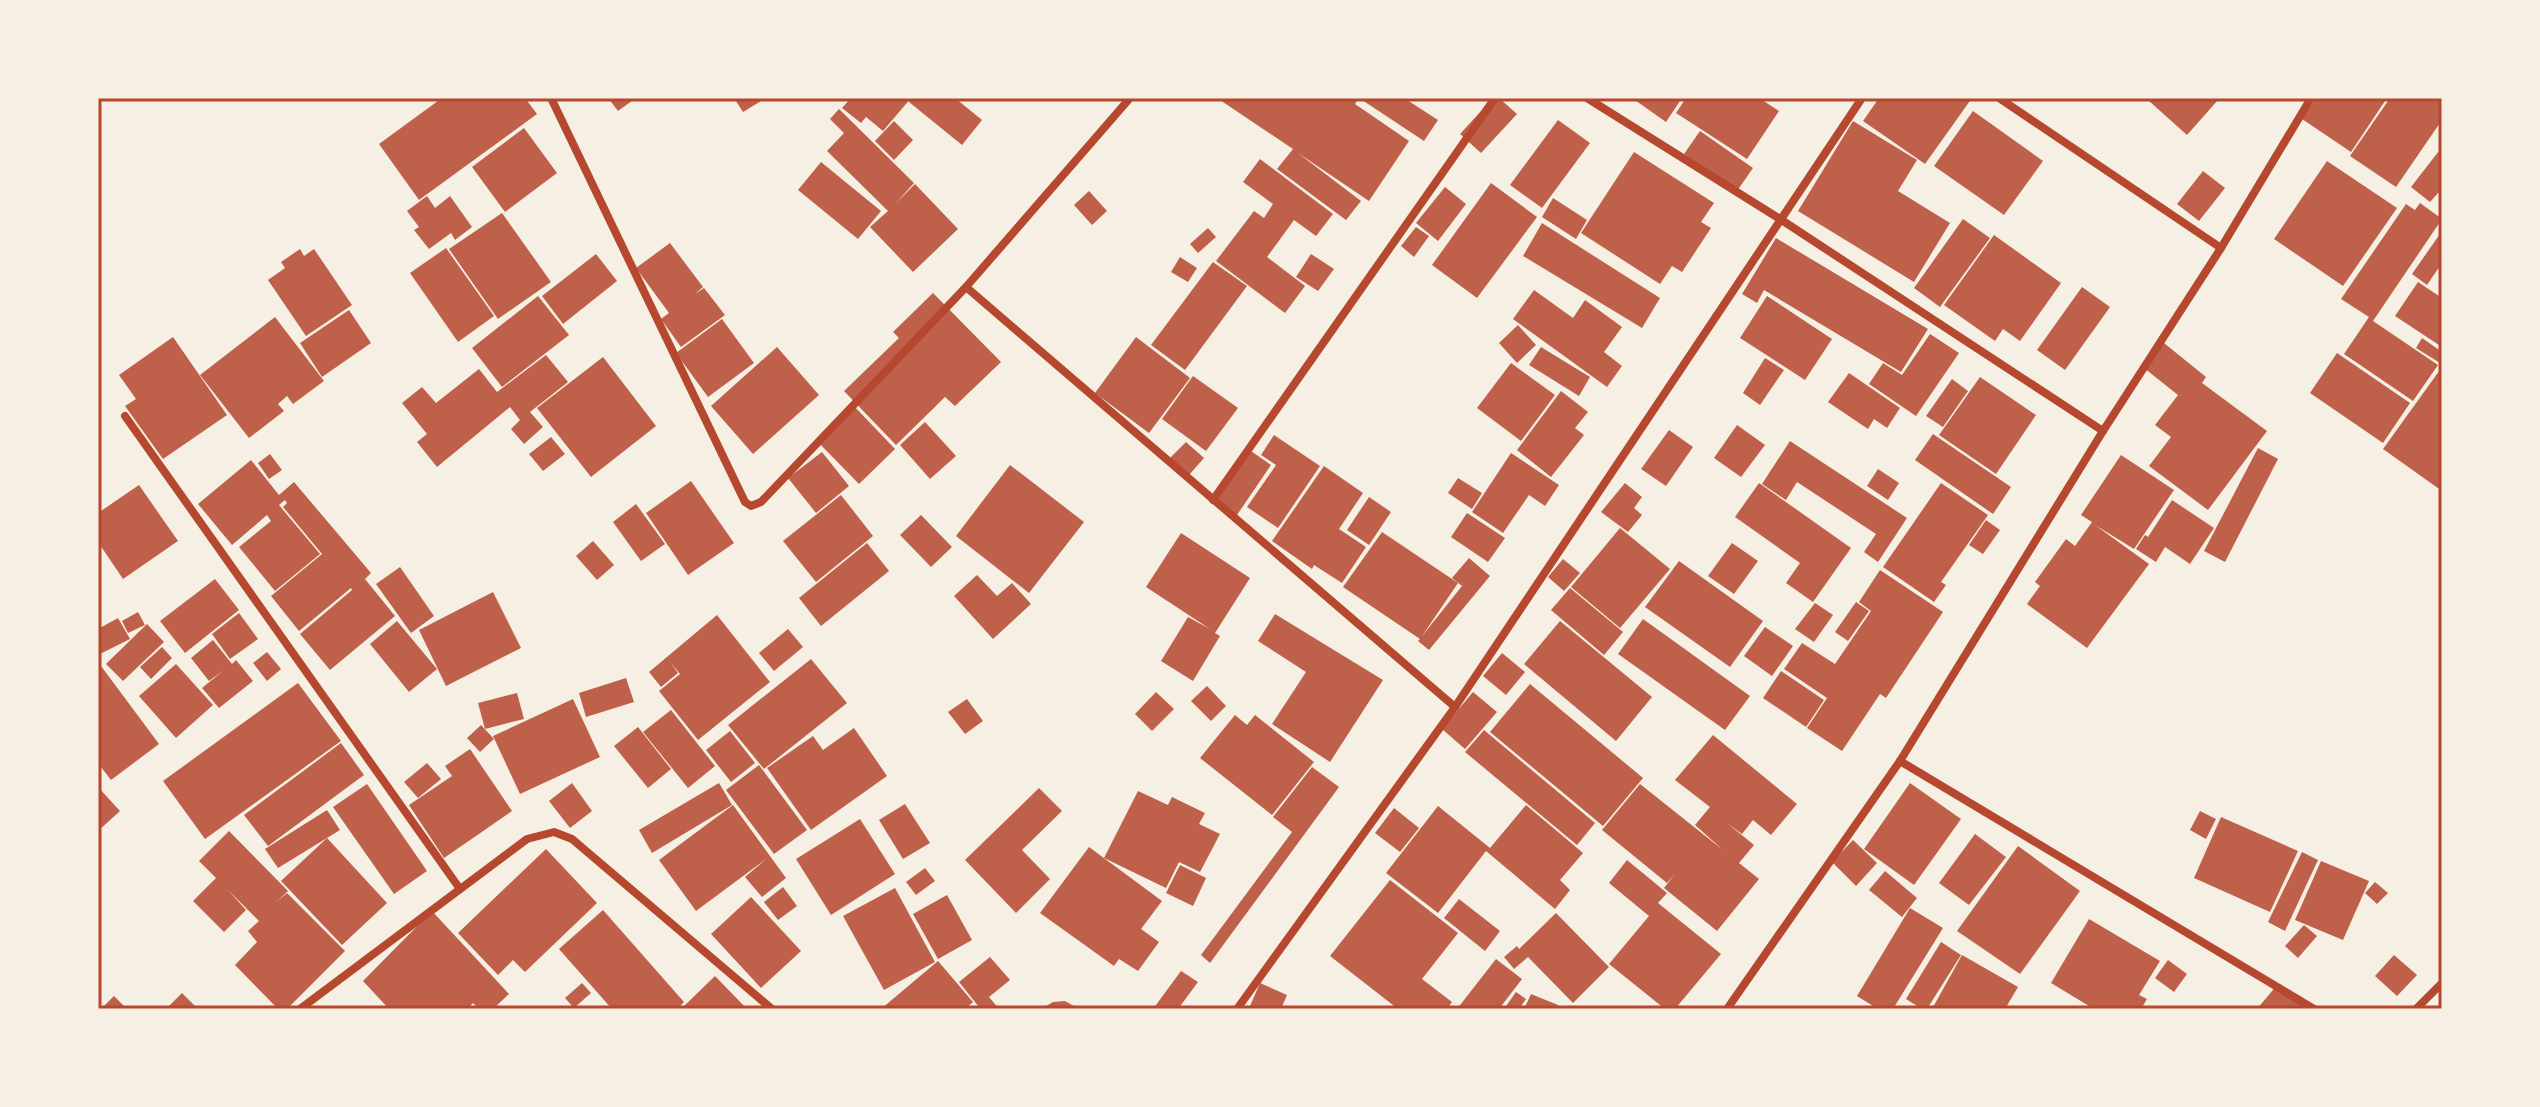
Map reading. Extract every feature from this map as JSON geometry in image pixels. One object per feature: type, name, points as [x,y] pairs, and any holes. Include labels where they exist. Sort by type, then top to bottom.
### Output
[{"type":"street","points":[[551,98],[745,502],[751,506],[761,502],[966,287],[1130,98]]},
{"type":"street","points":[[1213,500],[1495,98]]},
{"type":"street","points":[[1587,98],[1780,219],[2103,431]]},
{"type":"street","points":[[1237,1009],[1455,707],[1862,98]]},
{"type":"street","points":[[1999,98],[2221,248]]},
{"type":"street","points":[[1727,1009],[1900,761],[2103,431],[2221,248],[2311,98]]},
{"type":"street","points":[[966,287],[1455,707]]},
{"type":"street","points":[[125,416],[460,889]]},
{"type":"street","points":[[1900,761],[2314,1009]]},
{"type":"street","points":[[300,1009],[527,839],[554,832],[572,839],[772,1009]]},
{"type":"street","points":[[2416,1009],[2442,983]]},
{"type":"building","points":[[442,98],[525,98],[537,114],[419,200],[379,144]]},
{"type":"building","points":[[608,98],[636,98],[618,111]]},
{"type":"building","points":[[734,98],[766,98],[743,112]]},
{"type":"building","points":[[851,98],[911,98],[883,131],[866,117],[861,123],[842,108]]},
{"type":"building","points":[[913,98],[955,98],[982,120],[962,145],[909,102]]},
{"type":"building","points":[[1217,98],[1356,98],[1355,104],[1409,141],[1369,201],[1298,153],[1361,201],[1346,220],[1277,169],[1293,149]]},
{"type":"building","points":[[1359,98],[1404,98],[1438,120],[1424,141]]},
{"type":"building","points":[[1493,98],[1499,98],[1517,114],[1481,153],[1460,134]]},
{"type":"building","points":[[1632,98],[1682,98],[1666,122]]},
{"type":"building","points":[[1686,98],[1759,98],[1779,111],[1747,159],[1676,113]]},
{"type":"building","points":[[1879,98],[1972,98],[1925,164],[1863,121]]},
{"type":"building","points":[[2151,98],[2218,100],[2187,135],[2149,101]]},
{"type":"building","points":[[2316,98],[2387,98],[2351,152],[2302,119]]},
{"type":"building","points":[[2390,98],[2442,98],[2442,120],[2396,187],[2350,156]]},
{"type":"building","points":[[839,109],[914,183],[896,203],[915,184],[958,229],[913,272],[870,227],[888,211],[827,151],[844,133],[830,119]]},
{"type":"building","points":[[1973,111],[2043,161],[2004,215],[1934,166]]},
{"type":"building","points":[[1558,120],[1590,143],[1542,208],[1510,185]]},
{"type":"building","points":[[894,121],[913,140],[894,160],[875,141]]},
{"type":"building","points":[[1853,121],[1917,160],[1898,191],[1950,223],[1914,282],[1798,211]]},
{"type":"building","points":[[524,128],[557,173],[505,212],[472,167]]},
{"type":"building","points":[[1700,131],[1753,168],[1737,191],[1684,154]]},
{"type":"building","points":[[2442,147],[2442,194],[2439,192],[2430,202],[2411,187]]},
{"type":"building","points":[[1634,152],[1714,203],[1701,222],[1711,228],[1682,272],[1672,266],[1660,284],[1581,233]]},
{"type":"building","points":[[1260,159],[1333,214],[1316,236],[1294,220],[1267,257],[1305,286],[1285,313],[1216,261],[1254,211],[1264,218],[1273,204],[1243,182]]},
{"type":"building","points":[[2327,161],[2397,208],[2343,286],[2274,239]]},
{"type":"building","points":[[821,162],[881,211],[858,239],[798,190]]},
{"type":"building","points":[[2203,171],[2225,188],[2199,221],[2177,204]]},
{"type":"building","points":[[1491,183],[1537,217],[1477,298],[1432,265]]},
{"type":"building","points":[[1445,187],[1466,204],[1438,241],[1416,223]]},
{"type":"building","points":[[1089,191],[1107,211],[1092,225],[1074,205]]},
{"type":"building","points":[[427,196],[435,208],[450,196],[472,227],[455,240],[451,233],[429,249],[414,230],[419,227],[407,211]]},
{"type":"building","points":[[1553,198],[1587,220],[1576,239],[1542,217]]},
{"type":"building","points":[[2420,203],[2442,219],[2373,321],[2438,365],[2413,401],[2344,354],[2369,317],[2341,299],[2406,204],[2415,210]]},
{"type":"building","points":[[502,213],[551,282],[498,319],[449,249]]},
{"type":"building","points":[[1963,219],[1990,238],[1940,307],[1914,288]]},
{"type":"building","points":[[1542,223],[1660,298],[1642,328],[1523,256]]},
{"type":"building","points":[[1416,227],[1429,236],[1414,257],[1401,246]]},
{"type":"building","points":[[1208,228],[1216,237],[1198,253],[1190,244]]},
{"type":"building","points":[[2442,231],[2442,263],[2427,285],[2412,274]]},
{"type":"building","points":[[1994,235],[2061,283],[2020,341],[2003,329],[1995,341],[1944,305]]},
{"type":"building","points":[[1776,238],[1928,329],[1901,372],[1764,290],[1757,303],[1742,294]]},
{"type":"building","points":[[670,243],[703,287],[695,294],[704,288],[725,315],[681,347],[661,319],[669,313],[636,268]]},
{"type":"building","points":[[446,248],[494,316],[458,342],[410,273]]},
{"type":"building","points":[[300,249],[304,256],[314,249],[352,305],[306,336],[268,280],[285,268],[281,262]]},
{"type":"building","points":[[596,254],[617,281],[563,324],[542,296]]},
{"type":"building","points":[[1311,254],[1334,269],[1318,291],[1296,277]]},
{"type":"building","points":[[1180,257],[1197,268],[1188,282],[1171,272]]},
{"type":"building","points":[[1213,262],[1247,286],[1185,370],[1151,345]]},
{"type":"building","points":[[2418,282],[2442,298],[2442,347],[2395,316]]},
{"type":"building","points":[[2082,287],[2110,307],[2065,370],[2037,350]]},
{"type":"building","points":[[1534,290],[1573,318],[1585,300],[1622,327],[1604,352],[1622,366],[1607,387],[1513,319]]},
{"type":"building","points":[[933,293],[1001,362],[955,406],[945,397],[896,445],[844,391],[899,338],[893,332]]},
{"type":"building","points":[[538,296],[569,335],[502,387],[472,348]]},
{"type":"building","points":[[1767,296],[1832,339],[1805,380],[1740,338]]},
{"type":"building","points":[[349,310],[371,343],[322,377],[300,343]]},
{"type":"building","points":[[275,317],[324,381],[293,404],[287,396],[278,404],[284,411],[249,438],[200,375]]},
{"type":"building","points":[[722,319],[754,363],[708,397],[676,353]]},
{"type":"building","points":[[1518,325],[1536,345],[1517,363],[1499,343]]},
{"type":"building","points":[[1930,334],[1959,353],[1916,416],[1869,384],[1883,363],[1902,375]]},
{"type":"building","points":[[173,337],[227,415],[163,459],[125,406],[136,399],[119,375]]},
{"type":"building","points":[[1136,337],[1190,378],[1149,433],[1095,393]]},
{"type":"building","points":[[2422,338],[2442,352],[2440,363],[2416,348]]},
{"type":"building","points":[[2164,343],[2206,377],[2202,383],[2267,431],[2208,510],[2149,466],[2171,437],[2155,425],[2178,395],[2144,368]]},
{"type":"building","points":[[777,347],[819,395],[753,454],[711,406]]},
{"type":"building","points":[[1541,347],[1590,377],[1579,396],[1529,365]]},
{"type":"building","points":[[2337,353],[2410,403],[2383,443],[2310,393]]},
{"type":"building","points":[[546,355],[568,382],[530,412],[543,427],[524,444],[511,429],[520,420],[510,407],[437,467],[417,442],[427,434],[402,403],[422,387],[436,403],[479,369],[497,392]]},
{"type":"building","points":[[603,357],[656,426],[591,477],[537,408]]},
{"type":"building","points":[[1765,358],[1784,370],[1760,405],[1743,393]]},
{"type":"building","points":[[1511,363],[1555,395],[1521,441],[1477,408]]},
{"type":"building","points":[[2442,367],[2442,491],[2383,449]]},
{"type":"building","points":[[1849,373],[1900,408],[1887,428],[1874,419],[1868,429],[1828,402]]},
{"type":"building","points":[[1193,376],[1238,408],[1206,451],[1162,419]]},
{"type":"building","points":[[1980,377],[2036,415],[1996,474],[1939,435]]},
{"type":"building","points":[[1952,379],[1968,391],[1943,427],[1926,416]]},
{"type":"building","points":[[1561,391],[1588,412],[1575,428],[1584,435],[1551,477],[1517,450]]},
{"type":"building","points":[[853,405],[895,449],[859,484],[816,440]]},
{"type":"building","points":[[925,422],[956,456],[930,479],[900,445]]},
{"type":"building","points":[[1737,425],[1765,445],[1741,477],[1714,458]]},
{"type":"building","points":[[1669,430],[1693,447],[1666,486],[1641,469]]},
{"type":"building","points":[[1933,434],[2011,487],[1993,514],[1915,460]]},
{"type":"building","points":[[1274,435],[1320,466],[1278,528],[1247,507],[1276,465],[1261,455]]},
{"type":"building","points":[[551,437],[565,454],[543,471],[529,454]]},
{"type":"building","points":[[1790,441],[1907,518],[1878,562],[1864,552],[1876,534],[1797,482],[1786,500],[1762,484]]},
{"type":"building","points":[[1186,442],[1204,458],[1189,475],[1170,458]]},
{"type":"building","points":[[2258,448],[2278,459],[2225,562],[2204,551]]},
{"type":"building","points":[[1251,451],[1271,465],[1237,515],[1217,501]]},
{"type":"building","points":[[822,452],[849,486],[816,513],[788,478]]},
{"type":"building","points":[[1511,453],[1559,485],[1545,506],[1529,495],[1503,533],[1472,512]]},
{"type":"building","points":[[270,454],[282,470],[269,479],[258,463]]},
{"type":"building","points":[[2121,455],[2174,490],[2134,549],[2095,525],[2149,564],[2087,648],[2027,604],[2040,586],[2035,582],[2066,539],[2075,546],[2092,522],[2081,515]]},
{"type":"building","points":[[251,460],[279,495],[294,482],[371,573],[365,579],[395,616],[330,670],[300,634],[352,590],[299,631],[271,596],[322,554],[283,507],[287,503],[285,500],[279,505],[320,554],[275,591],[239,547],[271,521],[267,515],[232,545],[198,504]]},
{"type":"building","points":[[1010,465],[1084,522],[1029,593],[956,536]]},
{"type":"building","points":[[1324,466],[1363,493],[1339,529],[1366,547],[1342,583],[1314,565],[1312,569],[1272,541]]},
{"type":"building","points":[[1878,469],[1899,483],[1888,500],[1867,486]]},
{"type":"building","points":[[1458,478],[1482,493],[1472,509],[1448,493]]},
{"type":"building","points":[[691,481],[734,543],[688,575],[646,513]]},
{"type":"building","points":[[1625,483],[1642,497],[1634,508],[1642,515],[1628,532],[1601,512]]},
{"type":"building","points":[[1759,483],[1851,548],[1813,602],[1786,583],[1800,563],[1735,517]]},
{"type":"building","points":[[1941,483],[1988,515],[1941,582],[1946,585],[1934,602],[1883,567]]},
{"type":"building","points":[[139,485],[178,541],[123,579],[98,542],[98,513]]},
{"type":"building","points":[[841,495],[873,536],[816,582],[783,541]]},
{"type":"building","points":[[1369,497],[1391,512],[1369,545],[1347,530]]},
{"type":"building","points":[[2172,500],[2214,528],[2190,564],[2165,547],[2156,562],[2136,549],[2145,535],[2148,537]]},
{"type":"building","points":[[636,504],[665,544],[641,561],[613,522]]},
{"type":"building","points":[[1467,513],[1505,538],[1488,562],[1451,537]]},
{"type":"building","points":[[921,515],[952,547],[931,567],[900,535]]},
{"type":"building","points":[[1986,520],[2000,530],[1983,554],[1969,545]]},
{"type":"building","points":[[1620,528],[1670,569],[1620,628],[1571,587]]},
{"type":"building","points":[[1382,532],[1458,583],[1422,636],[1462,586],[1452,578],[1469,558],[1490,576],[1429,650],[1418,641],[1420,639],[1343,587]]},
{"type":"building","points":[[1181,533],[1250,578],[1215,633],[1220,636],[1193,681],[1161,661],[1188,617],[1210,629],[1146,587]]},
{"type":"building","points":[[593,541],[614,565],[597,580],[576,556]]},
{"type":"building","points":[[867,543],[889,571],[821,626],[799,598]]},
{"type":"building","points":[[1732,543],[1758,561],[1734,594],[1708,576]]},
{"type":"building","points":[[1563,559],[1580,573],[1564,591],[1548,577]]},
{"type":"building","points":[[1679,561],[1763,621],[1730,667],[1645,607]]},
{"type":"building","points":[[400,567],[434,616],[411,633],[376,584]]},
{"type":"building","points":[[1880,570],[1943,612],[1886,698],[1880,694],[1842,751],[1807,728],[1827,698],[1784,669],[1802,643],[1835,664],[1871,611],[1859,602]]},
{"type":"building","points":[[977,575],[997,596],[1012,583],[1031,604],[993,639],[954,596]]},
{"type":"building","points":[[215,579],[239,610],[185,653],[160,621]]},
{"type":"building","points":[[1570,588],[1623,632],[1604,655],[1551,610]]},
{"type":"building","points":[[493,592],[521,648],[446,686],[419,630]]},
{"type":"building","points":[[1856,602],[1869,611],[1848,641],[1835,632]]},
{"type":"building","points":[[1815,603],[1833,615],[1814,642],[1795,629]]},
{"type":"building","points":[[138,612],[145,625],[128,633],[122,621]]},
{"type":"building","points":[[239,613],[258,639],[230,659],[212,634]]},
{"type":"building","points":[[1275,614],[1383,680],[1330,762],[1272,724],[1306,672],[1258,641]]},
{"type":"building","points":[[717,615],[770,682],[698,740],[659,691],[680,674],[670,662],[678,673],[661,687],[649,672]]},
{"type":"building","points":[[118,618],[130,639],[98,655],[98,629]]},
{"type":"building","points":[[1643,619],[1750,696],[1725,730],[1618,654]]},
{"type":"building","points":[[397,621],[437,669],[409,692],[370,644]]},
{"type":"building","points":[[1560,621],[1652,697],[1616,741],[1524,664]]},
{"type":"building","points":[[147,624],[164,642],[123,681],[106,664]]},
{"type":"building","points":[[1765,627],[1793,646],[1772,676],[1744,656]]},
{"type":"building","points":[[788,629],[803,647],[774,671],[759,653]]},
{"type":"building","points":[[213,640],[232,664],[236,660],[253,681],[219,708],[202,688],[224,670],[209,681],[191,658]]},
{"type":"building","points":[[162,647],[172,658],[151,679],[140,667]]},
{"type":"building","points":[[267,652],[281,669],[267,681],[253,663]]},
{"type":"building","points":[[1502,653],[1525,672],[1506,695],[1483,676]]},
{"type":"building","points":[[811,659],[847,703],[764,769],[728,725]]},
{"type":"building","points":[[176,664],[213,705],[176,738],[139,696]]},
{"type":"building","points":[[101,666],[159,744],[111,780],[98,763],[98,668]]},
{"type":"building","points":[[1781,671],[1824,700],[1806,727],[1763,698]]},
{"type":"building","points":[[626,678],[634,702],[586,717],[579,693]]},
{"type":"building","points":[[298,683],[341,741],[205,839],[163,781]]},
{"type":"building","points":[[1530,684],[1643,778],[1603,826],[1490,732]]},
{"type":"building","points":[[1207,686],[1226,706],[1211,721],[1191,701]]},
{"type":"building","points":[[1156,692],[1174,709],[1152,731],[1135,714]]},
{"type":"building","points":[[1473,692],[1497,712],[1465,749],[1442,729]]},
{"type":"building","points":[[517,693],[524,719],[485,729],[478,703]]},
{"type":"building","points":[[573,699],[600,757],[520,794],[493,736]]},
{"type":"building","points":[[967,699],[983,721],[965,734],[948,712]]},
{"type":"building","points":[[671,710],[715,766],[688,788],[643,732]]},
{"type":"building","points":[[1235,715],[1247,725],[1255,715],[1314,762],[1272,815],[1200,758]]},
{"type":"building","points":[[481,725],[494,739],[480,752],[467,738]]},
{"type":"building","points":[[638,727],[671,769],[648,788],[614,746]]},
{"type":"building","points":[[854,728],[887,776],[811,830],[767,768],[813,736],[823,750]]},
{"type":"building","points":[[1484,730],[1595,823],[1577,845],[1465,752]]},
{"type":"building","points":[[730,731],[755,763],[731,782],[706,750]]},
{"type":"building","points":[[1713,735],[1797,804],[1771,835],[1753,820],[1742,834],[1727,823],[1754,845],[1739,863],[1759,879],[1717,931],[1664,888],[1675,874],[1667,883],[1602,830],[1640,784],[1723,850],[1695,825],[1710,807],[1675,780]]},
{"type":"building","points":[[341,743],[364,775],[268,846],[244,815]]},
{"type":"building","points":[[470,749],[512,811],[444,858],[409,805],[452,776],[445,766]]},
{"type":"building","points":[[427,763],[441,779],[418,798],[404,782]]},
{"type":"building","points":[[759,765],[807,830],[774,854],[726,790]]},
{"type":"building","points":[[1312,767],[1339,787],[1210,963],[1201,955],[1292,832],[1273,817]]},
{"type":"building","points":[[572,783],[592,811],[570,828],[549,801]]},
{"type":"building","points":[[719,783],[732,805],[652,853],[639,830]]},
{"type":"building","points":[[1910,783],[1961,819],[1914,885],[1864,849]]},
{"type":"building","points":[[367,784],[427,871],[394,894],[333,807]]},
{"type":"building","points":[[98,787],[120,811],[98,831]]},
{"type":"building","points":[[1039,788],[1062,811],[1022,850],[1050,879],[1016,913],[965,860]]},
{"type":"building","points":[[1138,791],[1168,805],[1172,797],[1205,813],[1199,824],[1220,834],[1200,872],[1179,862],[1166,888],[1104,858]]},
{"type":"building","points":[[905,804],[930,843],[903,859],[879,820]]},
{"type":"building","points":[[733,805],[786,878],[762,897],[745,877],[766,859],[696,911],[659,860]]},
{"type":"building","points":[[1526,805],[1583,853],[1560,880],[1570,890],[1555,909],[1486,851],[1438,913],[1386,873],[1438,806],[1490,848]]},
{"type":"building","points":[[1394,808],[1419,828],[1400,852],[1375,833]]},
{"type":"building","points":[[327,810],[340,830],[278,868],[265,849]]},
{"type":"building","points":[[2200,811],[2216,819],[2206,839],[2190,830]]},
{"type":"building","points":[[2221,817],[2298,851],[2270,912],[2194,878]]},
{"type":"building","points":[[860,819],[895,874],[831,915],[796,859]]},
{"type":"building","points":[[229,831],[288,891],[275,903],[287,893],[345,951],[287,1009],[278,1009],[235,965],[257,942],[248,931],[259,921],[228,890],[246,910],[224,932],[193,901],[216,878],[199,861]]},
{"type":"building","points":[[1975,834],[2006,857],[1969,905],[1939,883]]},
{"type":"building","points":[[327,838],[387,903],[342,945],[281,881]]},
{"type":"building","points":[[1853,840],[1877,863],[1856,886],[1832,862]]},
{"type":"building","points":[[2018,846],[2080,891],[2020,974],[1957,931]]},
{"type":"building","points":[[1089,847],[1162,901],[1141,929],[1159,942],[1138,971],[1119,959],[1114,966],[1040,913]]},
{"type":"building","points":[[546,849],[597,903],[525,972],[513,960],[498,975],[458,933]]},
{"type":"building","points":[[2302,852],[2318,860],[2285,931],[2268,922]]},
{"type":"building","points":[[1627,860],[1667,893],[1658,903],[1721,954],[1675,1009],[1665,1009],[1609,964],[1649,916],[1609,883]]},
{"type":"building","points":[[2321,861],[2369,881],[2343,940],[2295,920]]},
{"type":"building","points":[[1180,865],[1206,878],[1193,906],[1166,893]]},
{"type":"building","points":[[925,868],[935,881],[916,895],[906,882]]},
{"type":"building","points":[[1885,871],[1917,898],[1902,917],[1869,890]]},
{"type":"building","points":[[1390,880],[1458,933],[1422,979],[1452,1002],[1447,1009],[1398,1009],[1330,956]]},
{"type":"building","points":[[2375,882],[2388,893],[2377,904],[2365,893]]},
{"type":"building","points":[[783,887],[797,906],[778,920],[764,902]]},
{"type":"building","points":[[895,888],[935,962],[884,990],[843,916]]},
{"type":"building","points":[[947,895],[972,940],[938,959],[913,914]]},
{"type":"building","points":[[751,897],[801,951],[761,988],[711,934]]},
{"type":"building","points":[[1459,899],[1500,931],[1485,951],[1444,918]]},
{"type":"building","points":[[1910,908],[1943,928],[1893,1009],[1878,1009],[1857,996]]},
{"type":"building","points":[[603,910],[684,1002],[677,1009],[612,1009],[559,949]]},
{"type":"building","points":[[432,911],[509,994],[493,1009],[479,1009],[473,1003],[467,1009],[389,1009],[363,981]]},
{"type":"building","points":[[1556,913],[1609,967],[1573,1003],[1528,957],[1514,969],[1504,957],[1517,946],[1519,949]]},
{"type":"building","points":[[2089,919],[2160,961],[2139,995],[2147,999],[2141,1009],[2094,1009],[2051,983]]},
{"type":"building","points":[[2304,925],[2317,936],[2298,958],[2285,946]]},
{"type":"building","points":[[1941,942],[1961,955],[1927,1009],[1922,1009],[1906,999]]},
{"type":"building","points":[[1962,955],[2018,987],[2005,1009],[1932,1009]]},
{"type":"building","points":[[2394,955],[2417,975],[2397,996],[2375,976]]},
{"type":"building","points":[[990,957],[1010,980],[989,997],[999,1009],[976,1009],[979,1007],[959,982]]},
{"type":"building","points":[[1496,959],[1522,979],[1499,1009],[1457,1009]]},
{"type":"building","points":[[2168,960],[2187,974],[2174,992],[2155,978]]},
{"type":"building","points":[[938,961],[973,1002],[965,1009],[881,1009]]},
{"type":"building","points":[[1181,971],[1198,982],[1178,1009],[1153,1009]]},
{"type":"building","points":[[715,976],[747,1009],[681,1009]]},
{"type":"building","points":[[582,983],[591,993],[574,1008],[565,998]]},
{"type":"building","points":[[1260,983],[1287,995],[1281,1009],[1256,1009],[1250,1006]]},
{"type":"building","points":[[2277,985],[2307,1009],[2257,1009]]},
{"type":"building","points":[[1516,992],[1526,999],[1519,1009],[1504,1009]]},
{"type":"building","points":[[182,993],[198,1009],[166,1009]]},
{"type":"building","points":[[1531,994],[1558,1005],[1557,1009],[1524,1009]]},
{"type":"building","points":[[114,996],[127,1009],[101,1009]]},
{"type":"building","points":[[1065,1001],[1079,1009],[1041,1009],[1053,1002]]}]
